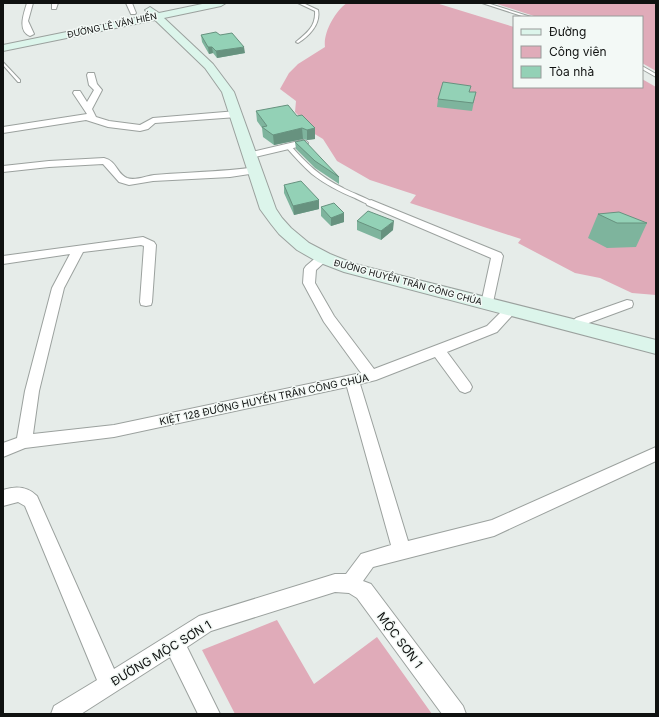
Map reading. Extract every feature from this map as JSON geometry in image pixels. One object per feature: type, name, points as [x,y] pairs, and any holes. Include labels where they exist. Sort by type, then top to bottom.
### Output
[{"type":"street","points":[[30,3],[25,21],[30,34]]},
{"type":"street","points":[[129,3],[134,13]]},
{"type":"street","name":"ĐƯỜNG LÊ VĂN HIẾN","points":[[3,48],[153,13],[186,3]]},
{"type":"street","name":"ĐƯỜNG LÊ VĂN HIẾN","points":[[3,40],[134,13],[153,13],[221,3]]},
{"type":"street","name":"ĐƯỜNG HUYỀN TRÂN CÔNG CHÚA","points":[[153,13],[209,66],[228,92],[251,155],[268,209],[276,222],[294,241],[323,258],[350,268],[656,347]]},
{"type":"street","points":[[88,109],[98,90],[93,85],[91,75]]},
{"type":"street","points":[[77,93],[94,119]]},
{"type":"street","points":[[3,130],[85,117],[108,124],[140,128],[146,127],[153,121],[236,114]]},
{"type":"street","points":[[251,155],[304,143]]},
{"type":"street","points":[[3,169],[49,164],[104,161],[108,163],[121,179],[128,182],[152,178],[229,175],[256,170]]},
{"type":"street","points":[[371,204],[491,252],[497,256],[487,304]]},
{"type":"street","points":[[3,260],[79,248],[144,241],[150,245],[146,302]]},
{"type":"street","points":[[24,442],[32,391],[58,288],[79,248]]},
{"type":"street","points":[[323,258],[310,269],[309,283],[329,319],[371,376]]},
{"type":"street","points":[[574,326],[581,321],[627,304]]},
{"type":"street","name":"KIỆT 128 ĐƯỜNG HUYỀN TRÂN CÔNG CHÚA","points":[[3,450],[24,442],[114,431],[371,376],[492,329],[511,310]]},
{"type":"street","points":[[438,351],[465,387]]},
{"type":"street","points":[[352,380],[402,552]]},
{"type":"street","points":[[342,584],[367,560],[494,528],[656,454]]},
{"type":"street","points":[[3,498],[11,495],[23,495],[28,497],[31,501],[109,683]]},
{"type":"street","name":"ĐƯỜNG MỘC SƠN 1","points":[[62,714],[206,623],[342,584]]},
{"type":"street","name":"MỘC SƠN 1","points":[[342,584],[364,591],[455,714]]},
{"type":"street","points":[[174,643],[208,714]]},
{"type":"lane","points":[[298,42],[313,28],[318,19],[316,11],[300,3]]},
{"type":"lane","points":[[484,3],[527,16]]},
{"type":"lane","points":[[3,63],[20,81]]},
{"type":"lane","points":[[643,68],[656,76]]},
{"type":"lane","points":[[288,146],[313,172],[351,195],[371,204]]},
{"type":"green space","points":[[347,3],[436,3],[513,27],[513,88],[643,88],[643,80],[656,87],[656,295],[632,293],[600,278],[575,273],[518,243],[521,239],[410,203],[416,195],[370,180],[337,161],[323,139],[313,133],[295,112],[296,101],[280,89],[289,73],[298,64],[325,47],[328,29],[338,11]]},
{"type":"green space","points":[[494,3],[656,3],[656,71],[643,64],[643,16],[534,16]]},
{"type":"green space","points":[[277,620],[314,684],[377,637],[432,714],[235,714],[202,650]]},
{"type":"building","points":[[216,32],[220,35],[232,33],[244,47],[216,51],[212,47],[208,47],[201,35]]},
{"type":"building","points":[[443,82],[471,86],[469,92],[476,92],[473,103],[438,99]]},
{"type":"building","points":[[288,105],[297,116],[302,115],[315,128],[307,130],[302,128],[273,135],[262,127],[267,126],[256,111]]},
{"type":"building","points":[[304,140],[339,177],[315,161],[295,142]]},
{"type":"building","points":[[301,181],[319,200],[293,206],[284,185]]},
{"type":"building","points":[[334,203],[344,213],[331,218],[321,207]]},
{"type":"building","points":[[368,211],[394,221],[381,231],[357,221]]},
{"type":"building","points":[[619,212],[647,223],[617,223],[598,214]]}]
